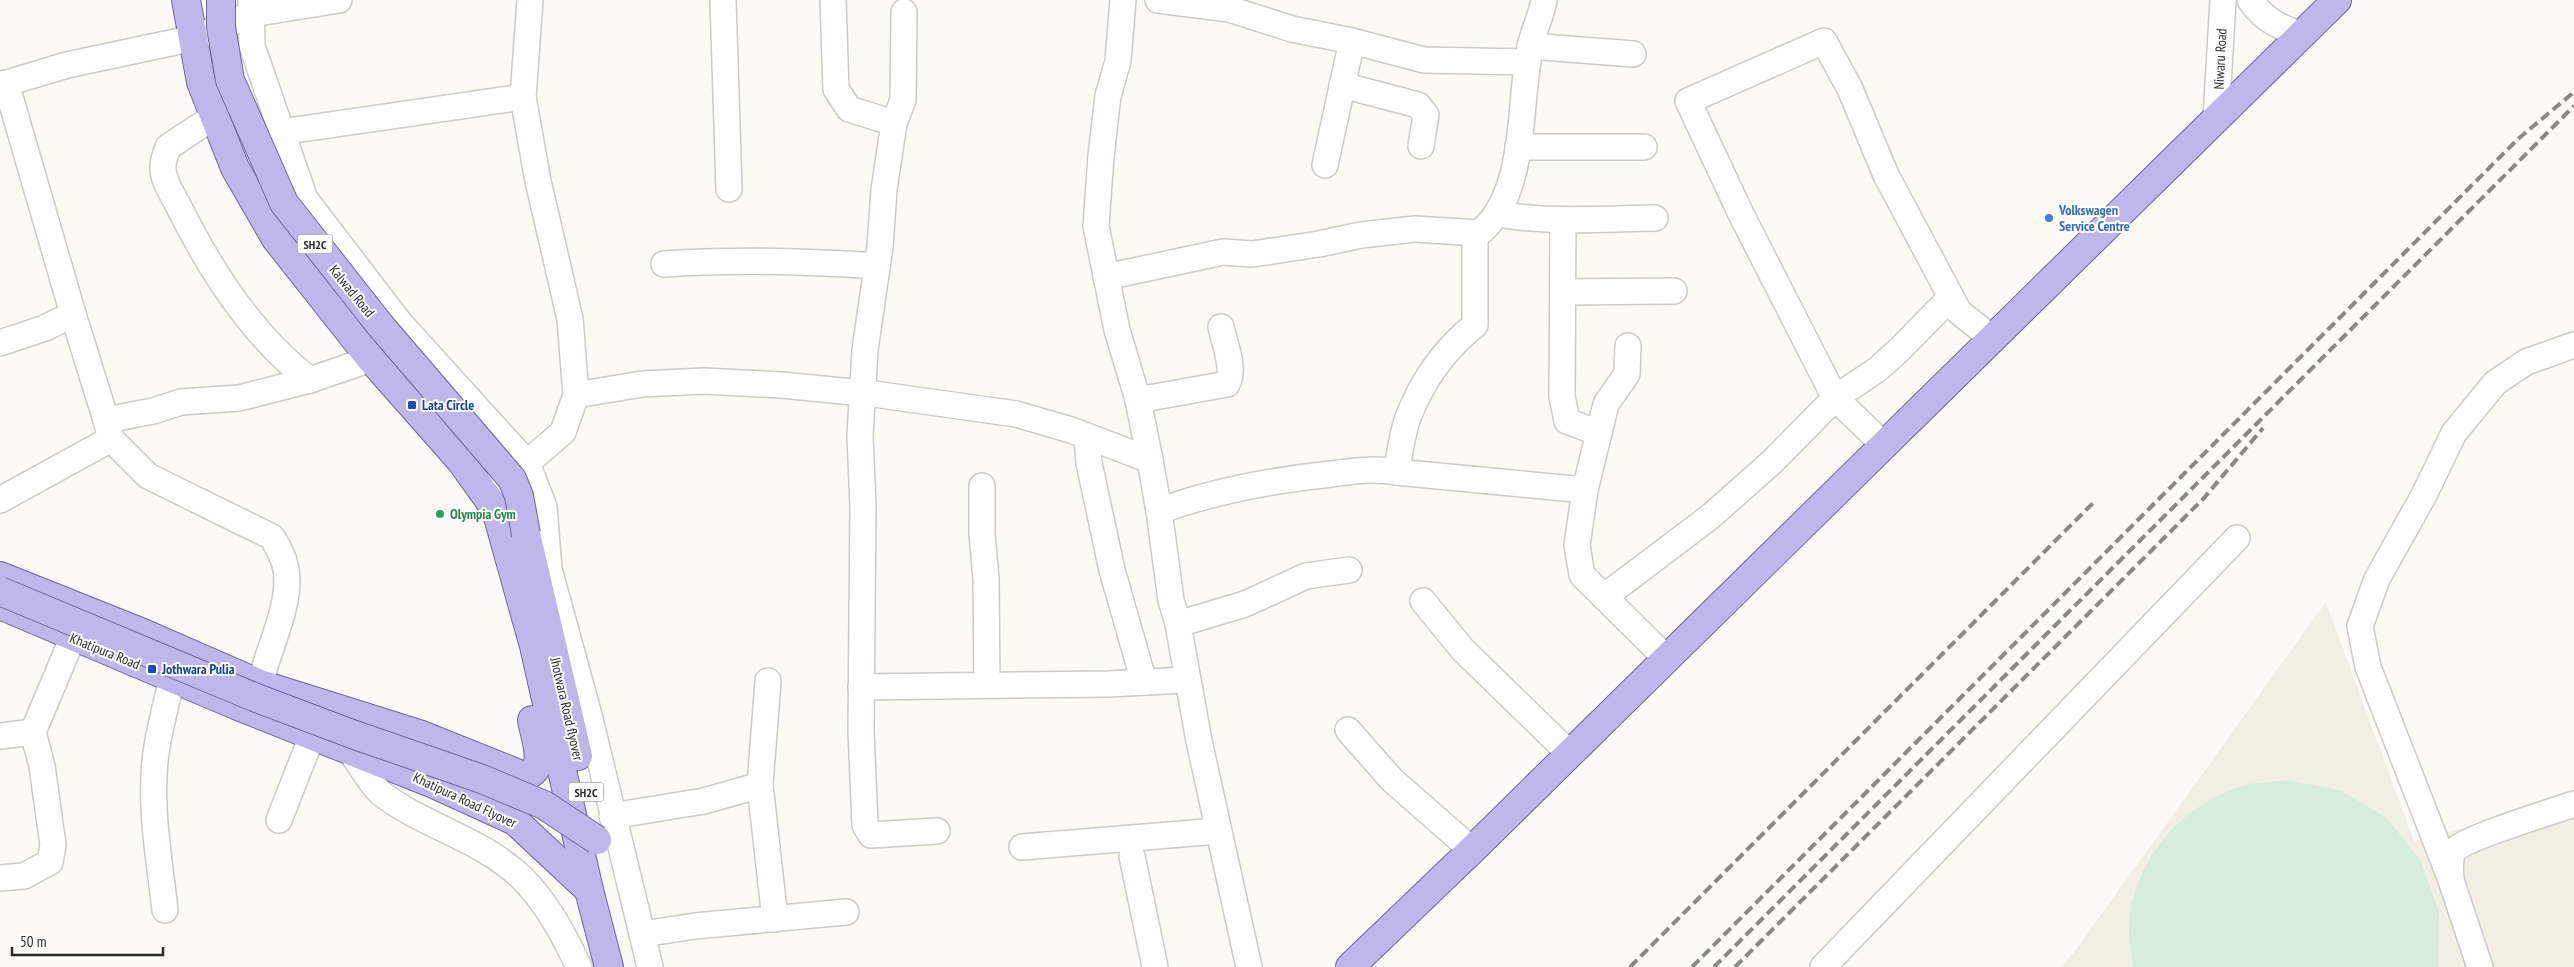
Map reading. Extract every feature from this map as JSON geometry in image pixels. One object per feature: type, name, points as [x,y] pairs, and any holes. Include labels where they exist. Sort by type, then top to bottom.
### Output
[{"type":"main road","points":[[186,0],[201,82],[235,168],[276,239],[372,359]]},
{"type":"main road","name":"Kalwad Road","points":[[221,0],[221,27],[230,80],[284,203],[380,325],[512,479],[519,496],[516,536]]},
{"type":"main road","points":[[1350,967],[1472,850],[2338,0]]},
{"type":"main road","name":"SH2C","points":[[372,359],[461,461],[516,536]]},
{"type":"main road","name":"Jhotwara Road flyover","points":[[516,536],[541,597],[625,967]]},
{"type":"main road","name":"Jhotwara Road flyover","points":[[516,536],[540,679],[589,890],[609,967]]},
{"type":"main road","points":[[0,576],[143,633],[260,684],[419,734],[524,776],[534,773],[538,766],[539,754],[522,670],[534,646]]},
{"type":"main road","points":[[0,591],[263,700],[352,734],[482,779],[544,805],[596,840]]},
{"type":"main road","name":"Khatipura Road","points":[[0,605],[350,751]]},
{"type":"main road","name":"Khatipura Road Flyover","points":[[350,751],[515,821],[589,890]]},
{"type":"street","points":[[260,684],[285,600],[286,570],[282,555],[272,537],[148,476],[108,429],[3,84],[67,65],[194,38],[251,7],[339,0]]},
{"type":"street","points":[[484,491],[527,462],[563,432],[576,395],[570,319],[538,181],[523,97],[530,0]]},
{"type":"street","points":[[723,0],[729,189]]},
{"type":"street","points":[[833,0],[836,89],[849,109],[894,123]]},
{"type":"street","points":[[1123,0],[1118,62],[1108,96],[1100,156],[1096,226],[1117,330],[1138,400],[1160,511],[1170,600],[1178,624],[1187,680],[1218,831],[1249,967]]},
{"type":"street","points":[[1158,0],[1229,9],[1256,9],[1292,29],[1352,41],[1424,60],[1529,54],[1633,54]]},
{"type":"street","points":[[1396,472],[1409,416],[1433,369],[1458,338],[1475,325],[1475,236],[1489,226],[1504,203],[1518,147],[1529,54],[1544,0]]},
{"type":"street","name":"Niwaru Road","points":[[2216,119],[2223,0]]},
{"type":"street","points":[[2250,0],[2258,12],[2274,25],[2302,35]]},
{"type":"street","points":[[251,7],[252,46],[305,199],[400,323],[527,462],[544,507],[549,569],[589,715],[650,967]]},
{"type":"street","points":[[904,12],[902,100],[894,123],[884,190],[878,266],[866,350],[860,436],[863,507],[861,687],[866,831],[871,835],[937,831]]},
{"type":"street","points":[[1325,165],[1352,41]]},
{"type":"street","points":[[1884,445],[1836,398],[1741,214],[1688,101],[1824,41],[1850,89],[1886,175],[1959,312],[1993,339]]},
{"type":"street","points":[[1342,85],[1418,105],[1426,116],[1421,146]]},
{"type":"street","points":[[281,132],[523,97]]},
{"type":"street","points":[[215,116],[168,147],[163,167],[167,183],[193,236],[240,306],[288,364],[310,380]]},
{"type":"street","points":[[1518,147],[1644,147]]},
{"type":"street","points":[[1497,214],[1563,221],[1654,218]]},
{"type":"street","points":[[1563,221],[1562,396],[1567,421],[1599,433]]},
{"type":"street","points":[[1106,277],[1223,252],[1252,254],[1319,244],[1360,235],[1415,229],[1479,234]]},
{"type":"street","points":[[664,264],[756,260],[878,266]]},
{"type":"street","points":[[1563,292],[1674,291]]},
{"type":"street","points":[[1604,597],[1711,516],[1773,461],[1836,398],[1878,369],[1951,297]]},
{"type":"street","points":[[0,343],[45,328],[73,314]]},
{"type":"street","points":[[1138,400],[1227,384],[1230,379],[1230,370],[1221,327]]},
{"type":"street","points":[[2480,967],[2451,880],[2368,667],[2360,626],[2377,579],[2424,495],[2454,433],[2495,383],[2526,362],[2574,345]]},
{"type":"street","points":[[1628,346],[1627,374],[1606,404],[1585,490],[1577,545],[1578,562],[1582,575],[1666,659]]},
{"type":"street","points":[[0,500],[108,429],[153,411],[182,402],[239,398],[310,380],[372,359]]},
{"type":"street","points":[[576,395],[642,384],[704,381],[781,385],[863,393],[1016,414],[1071,430],[1087,438],[1150,460]]},
{"type":"street","points":[[1087,438],[1089,463],[1112,570],[1144,682]]},
{"type":"street","points":[[1160,511],[1216,494],[1301,477],[1368,470],[1585,490]]},
{"type":"street","points":[[982,486],[982,534],[986,579],[986,685]]},
{"type":"street","points":[[1823,967],[2237,538]]},
{"type":"street","points":[[1178,624],[1245,604],[1306,576],[1349,570]]},
{"type":"street","points":[[1423,601],[1463,650],[1570,754]]},
{"type":"street","points":[[0,878],[24,876],[50,862],[53,845],[42,766],[33,732],[73,637]]},
{"type":"street","points":[[165,910],[157,839],[154,778],[157,746],[172,678]]},
{"type":"street","points":[[861,687],[1187,680]]},
{"type":"street","points":[[768,681],[760,784],[775,919]]},
{"type":"street","points":[[1348,730],[1392,780],[1472,850]]},
{"type":"street","points":[[0,736],[33,732]]},
{"type":"street","points":[[280,820],[312,736]]},
{"type":"street","points":[[350,751],[381,793],[411,812],[482,847],[521,877],[538,896],[564,934],[579,967]]},
{"type":"street","points":[[612,816],[704,801],[760,784]]},
{"type":"street","points":[[2451,880],[2451,859],[2456,849],[2472,840],[2574,804]]},
{"type":"street","points":[[1022,847],[1218,831]]},
{"type":"street","points":[[1132,856],[1155,967]]},
{"type":"street","points":[[643,934],[846,912]]},
{"type":"shaded area","points":[[2326,602],[2414,841],[2574,798],[2574,967],[2060,967],[2075,951]]},
{"type":"green space","points":[[2287,780],[2340,790],[2387,818],[2420,860],[2439,911],[2438,967],[2133,967],[2129,941],[2131,909],[2137,885],[2147,863],[2161,843],[2195,809],[2216,797],[2244,785]]},
{"type":"railway","points":[[1692,967],[2518,139],[2574,92]]},
{"type":"railway","points":[[1714,967],[2574,106]]},
{"type":"railway","points":[[1735,967],[2204,498],[2263,428]]},
{"type":"railway","points":[[1630,967],[2094,502]]},
{"type":"place","name":"Volkswagen Service Centre","points":[[2049,218]]},
{"type":"place","name":"Lata Circle","points":[[412,405]]},
{"type":"place","name":"Olympia Gym","points":[[440,514]]},
{"type":"place","name":"Jothwara Pulia","points":[[152,669]]}]
